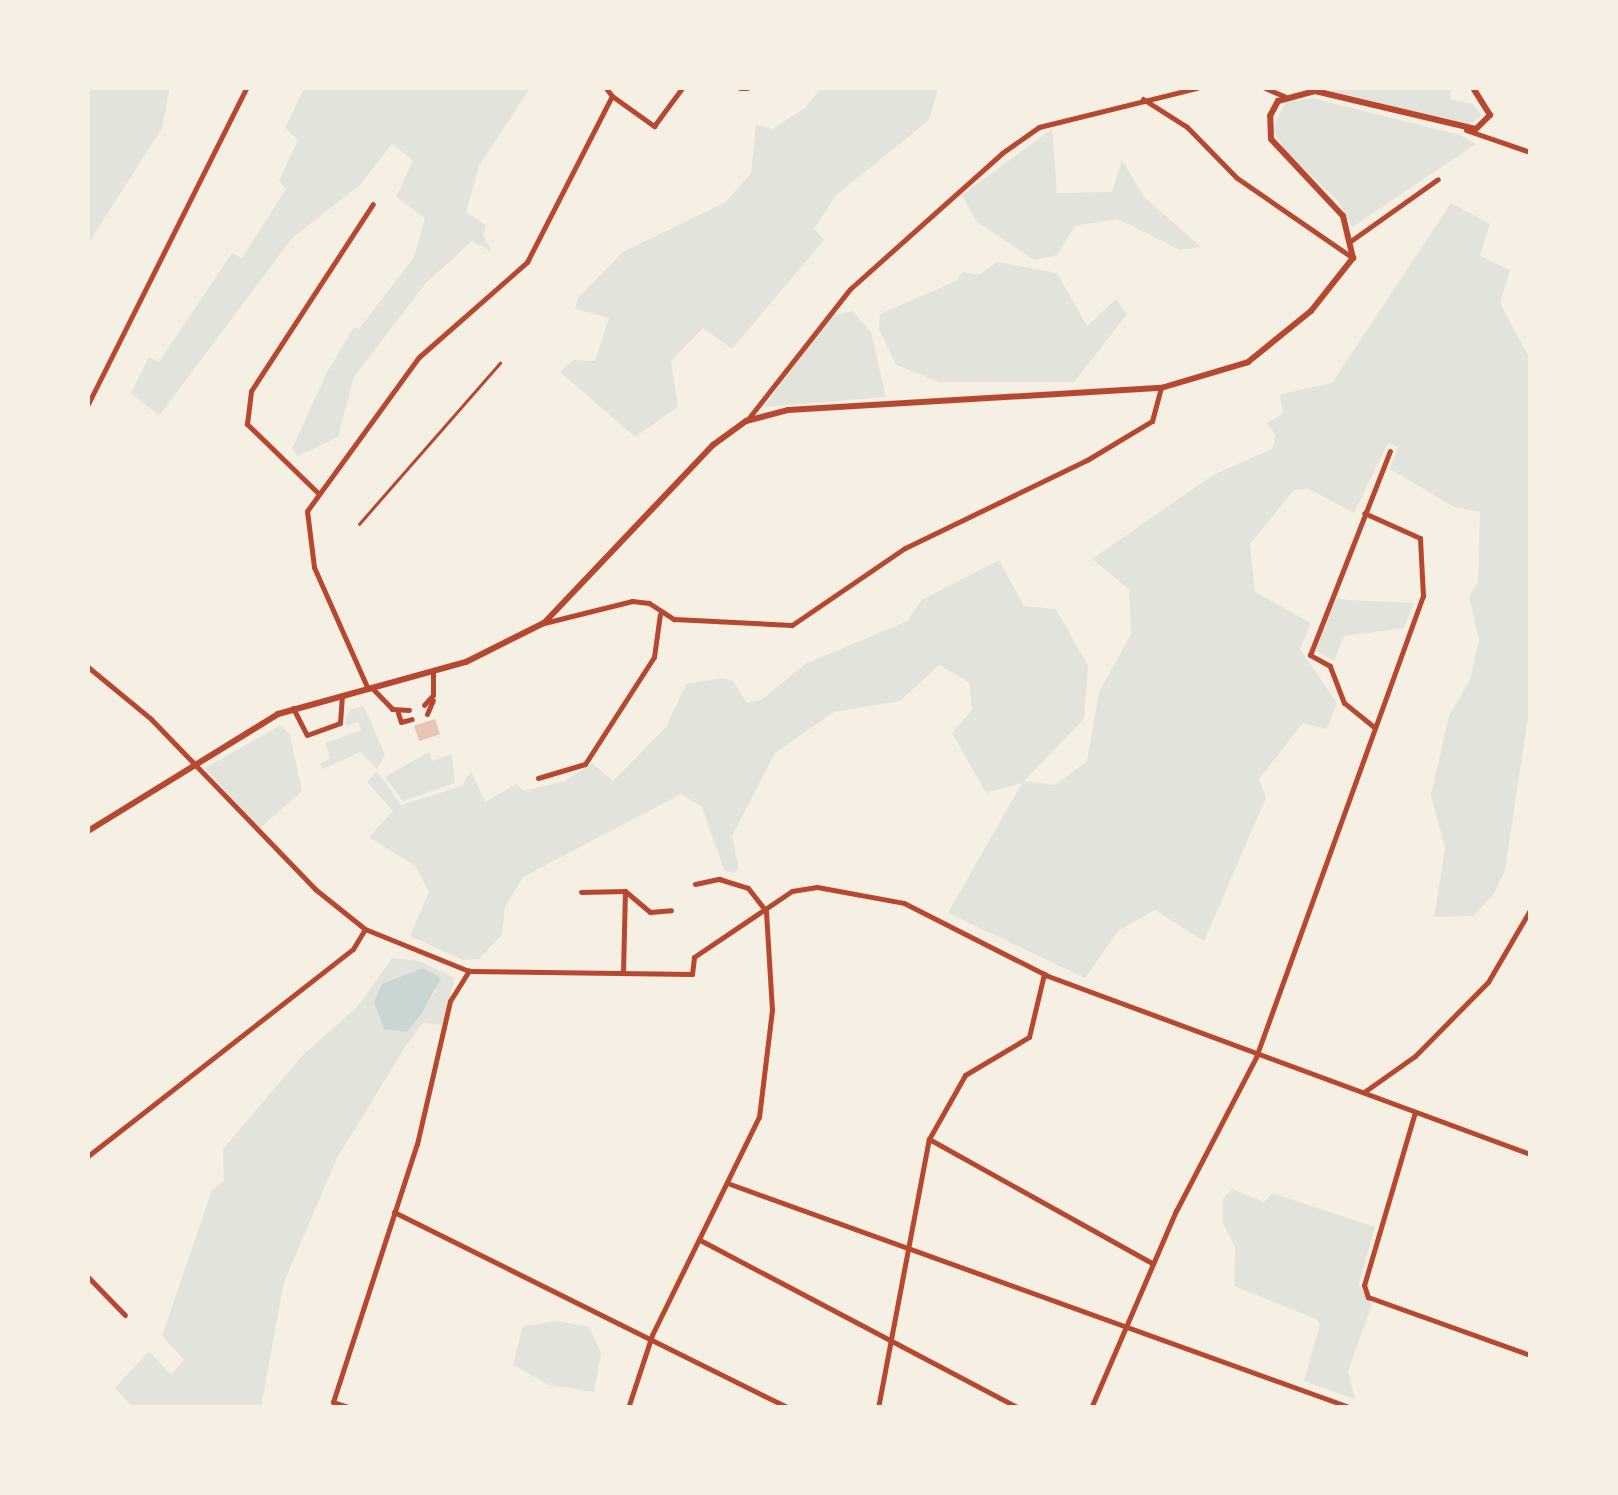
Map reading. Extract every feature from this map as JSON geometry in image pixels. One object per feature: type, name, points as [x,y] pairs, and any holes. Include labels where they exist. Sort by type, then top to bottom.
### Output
[{"type":"main road","points":[[88,831],[191,762],[293,708],[433,672],[544,623],[714,444],[746,421],[788,410],[1160,388],[1225,373],[1275,346],[1353,258],[1352,240],[1324,192],[1271,139],[1270,116],[1284,96],[1315,91],[1476,128],[1490,115],[1475,88]]},
{"type":"street","points":[[88,404],[246,88]]},
{"type":"street","points":[[606,88],[654,126],[682,88]]},
{"type":"street","points":[[746,421],[850,289],[979,170],[1039,127],[1197,88]]},
{"type":"street","points":[[1265,88],[1284,96]]},
{"type":"street","points":[[412,719],[401,722],[398,713],[370,688],[310,553],[308,511],[317,492],[419,357],[527,262],[612,96]]},
{"type":"street","points":[[1143,99],[1188,127],[1237,178],[1353,258]]},
{"type":"street","points":[[1454,126],[1530,152]]},
{"type":"street","points":[[1352,240],[1438,179]]},
{"type":"street","points":[[317,492],[247,424],[251,391],[373,204]]},
{"type":"street","points":[[544,623],[632,602],[649,603],[660,614],[792,625],[905,548],[1088,460],[1152,421],[1160,388]]},
{"type":"street","points":[[1374,727],[1344,703],[1330,666],[1310,655],[1390,451]]},
{"type":"street","points":[[1091,1408],[1152,1263],[1256,1057],[1424,579],[1420,538],[1364,513]]},
{"type":"street","points":[[538,778],[585,764],[654,656],[660,614]]},
{"type":"street","points":[[88,667],[191,762],[314,889],[365,929],[469,971],[692,974],[694,957],[804,887],[904,902],[1044,974],[1256,1057],[1530,1154]]},
{"type":"street","points":[[427,714],[433,695],[433,672]]},
{"type":"street","points":[[293,708],[306,735],[334,728],[342,694]]},
{"type":"street","points":[[424,705],[433,695]]},
{"type":"street","points":[[398,713],[409,710]]},
{"type":"street","points":[[628,1408],[652,1335],[730,1184],[766,1083],[772,978],[766,911],[748,888],[719,879],[694,884]]},
{"type":"street","points":[[623,972],[625,891]]},
{"type":"street","points":[[581,892],[625,891],[650,912],[671,910]]},
{"type":"street","points":[[1361,1093],[1415,1056],[1488,982],[1530,910]]},
{"type":"street","points":[[88,1156],[353,949],[365,929]]},
{"type":"street","points":[[351,1408],[333,1402],[449,1025],[450,1000],[469,971]]},
{"type":"street","points":[[878,1408],[928,1138],[966,1075],[1030,1037],[1044,974]]},
{"type":"street","points":[[1415,1112],[1364,1285],[1368,1297],[1530,1356]]},
{"type":"street","points":[[928,1138],[1152,1263]]},
{"type":"street","points":[[730,1184],[1352,1408]]},
{"type":"street","points":[[394,1212],[652,1335],[789,1408]]},
{"type":"street","points":[[700,1240],[1018,1408]]},
{"type":"street","points":[[88,1277],[126,1315]]},
{"type":"lane","points":[[359,524],[500,363]]},
{"type":"shaded area","points":[[88,88],[170,88],[162,128],[88,244]]},
{"type":"shaded area","points":[[304,88],[530,88],[479,166],[466,212],[486,225],[483,235],[492,252],[472,241],[425,284],[354,377],[338,437],[298,456],[292,449],[326,374],[354,327],[359,329],[414,257],[425,218],[396,197],[413,160],[392,144],[359,186],[292,238],[159,416],[131,393],[149,357],[159,362],[232,253],[242,258],[286,189],[279,180],[298,140],[285,128]]},
{"type":"shaded area","points":[[821,88],[938,88],[929,120],[836,195],[814,229],[824,240],[732,349],[703,328],[671,361],[678,407],[635,437],[560,372],[573,360],[595,361],[609,318],[575,309],[578,298],[623,252],[726,202],[751,173],[756,125],[772,129],[805,108]]},
{"type":"shaded area","points":[[1321,88],[1451,88],[1450,99],[1473,104],[1482,116],[1467,125]]},
{"type":"shaded area","points":[[1312,98],[1460,135],[1476,144],[1352,227],[1338,201],[1286,152],[1273,130],[1285,102]]},
{"type":"shaded area","points":[[1052,129],[1057,193],[1112,192],[1122,160],[1144,197],[1201,247],[1180,250],[1118,219],[1075,226],[1057,255],[1034,260],[977,222],[962,195]]},
{"type":"shaded area","points":[[1451,203],[1490,224],[1480,256],[1510,270],[1500,303],[1530,359],[1530,704],[1505,870],[1494,894],[1473,916],[1434,917],[1445,848],[1431,795],[1449,716],[1470,680],[1479,640],[1469,596],[1478,582],[1480,512],[1454,507],[1390,469],[1398,447],[1388,443],[1354,513],[1309,489],[1294,490],[1250,544],[1255,592],[1311,623],[1300,649],[1337,703],[1327,729],[1303,723],[1259,779],[1266,798],[1204,941],[1155,910],[1118,931],[1085,978],[948,913],[1022,783],[986,793],[952,733],[972,710],[969,682],[939,665],[900,701],[834,712],[775,753],[732,836],[739,869],[733,873],[724,870],[702,807],[681,794],[523,877],[505,907],[502,935],[479,959],[463,960],[410,936],[429,892],[415,866],[369,837],[393,811],[367,782],[377,771],[401,805],[462,786],[471,771],[485,802],[516,784],[524,791],[565,781],[592,763],[613,781],[666,727],[686,684],[722,678],[733,681],[747,703],[763,699],[805,664],[907,621],[922,600],[999,560],[1024,606],[1056,609],[1088,666],[1084,719],[1024,781],[1055,785],[1087,761],[1099,692],[1131,634],[1129,589],[1092,559],[1213,475],[1272,449],[1276,436],[1267,423],[1283,414],[1280,394],[1332,383]]},
{"type":"shaded area","points":[[997,262],[1057,273],[1087,326],[1116,299],[1127,314],[1074,382],[940,382],[896,365],[879,329],[880,314],[956,281],[963,272],[979,275]]},
{"type":"shaded area","points":[[852,311],[871,332],[886,397],[764,407],[831,316]]},
{"type":"shaded area","points":[[1336,598],[1414,603],[1404,628],[1344,636],[1334,661],[1316,651]]},
{"type":"shaded area","points":[[364,706],[385,755],[377,769],[360,752],[323,769],[320,764],[330,758],[325,743],[361,730],[358,722],[346,726],[345,720],[351,709]]},
{"type":"shaded area","points":[[281,725],[290,735],[302,791],[259,829],[205,768]]},
{"type":"shaded area","points":[[429,752],[432,761],[452,754],[455,783],[403,801],[385,777]]},
{"type":"shaded area","points":[[392,958],[419,961],[455,978],[442,1025],[423,1023],[337,1158],[284,1282],[261,1407],[133,1407],[115,1388],[149,1351],[171,1375],[184,1360],[162,1336],[212,1190],[224,1181],[223,1149],[303,1055],[358,1006]],"holes":[[[423,968],[436,990],[414,1024],[384,1029],[374,1001]]]},
{"type":"shaded area","points":[[423,968],[441,978],[422,1013],[407,1032],[384,1029],[374,1002],[382,984]]},
{"type":"shaded area","points":[[1232,1189],[1264,1202],[1272,1193],[1375,1227],[1359,1284],[1372,1305],[1348,1371],[1355,1399],[1304,1381],[1320,1324],[1316,1319],[1234,1286],[1235,1247],[1223,1223],[1223,1199]]},
{"type":"shaded area","points":[[558,1321],[589,1327],[601,1353],[594,1392],[549,1385],[513,1365],[523,1326]]},
{"type":"building","points":[[435,719],[440,734],[419,741],[414,726]]}]
